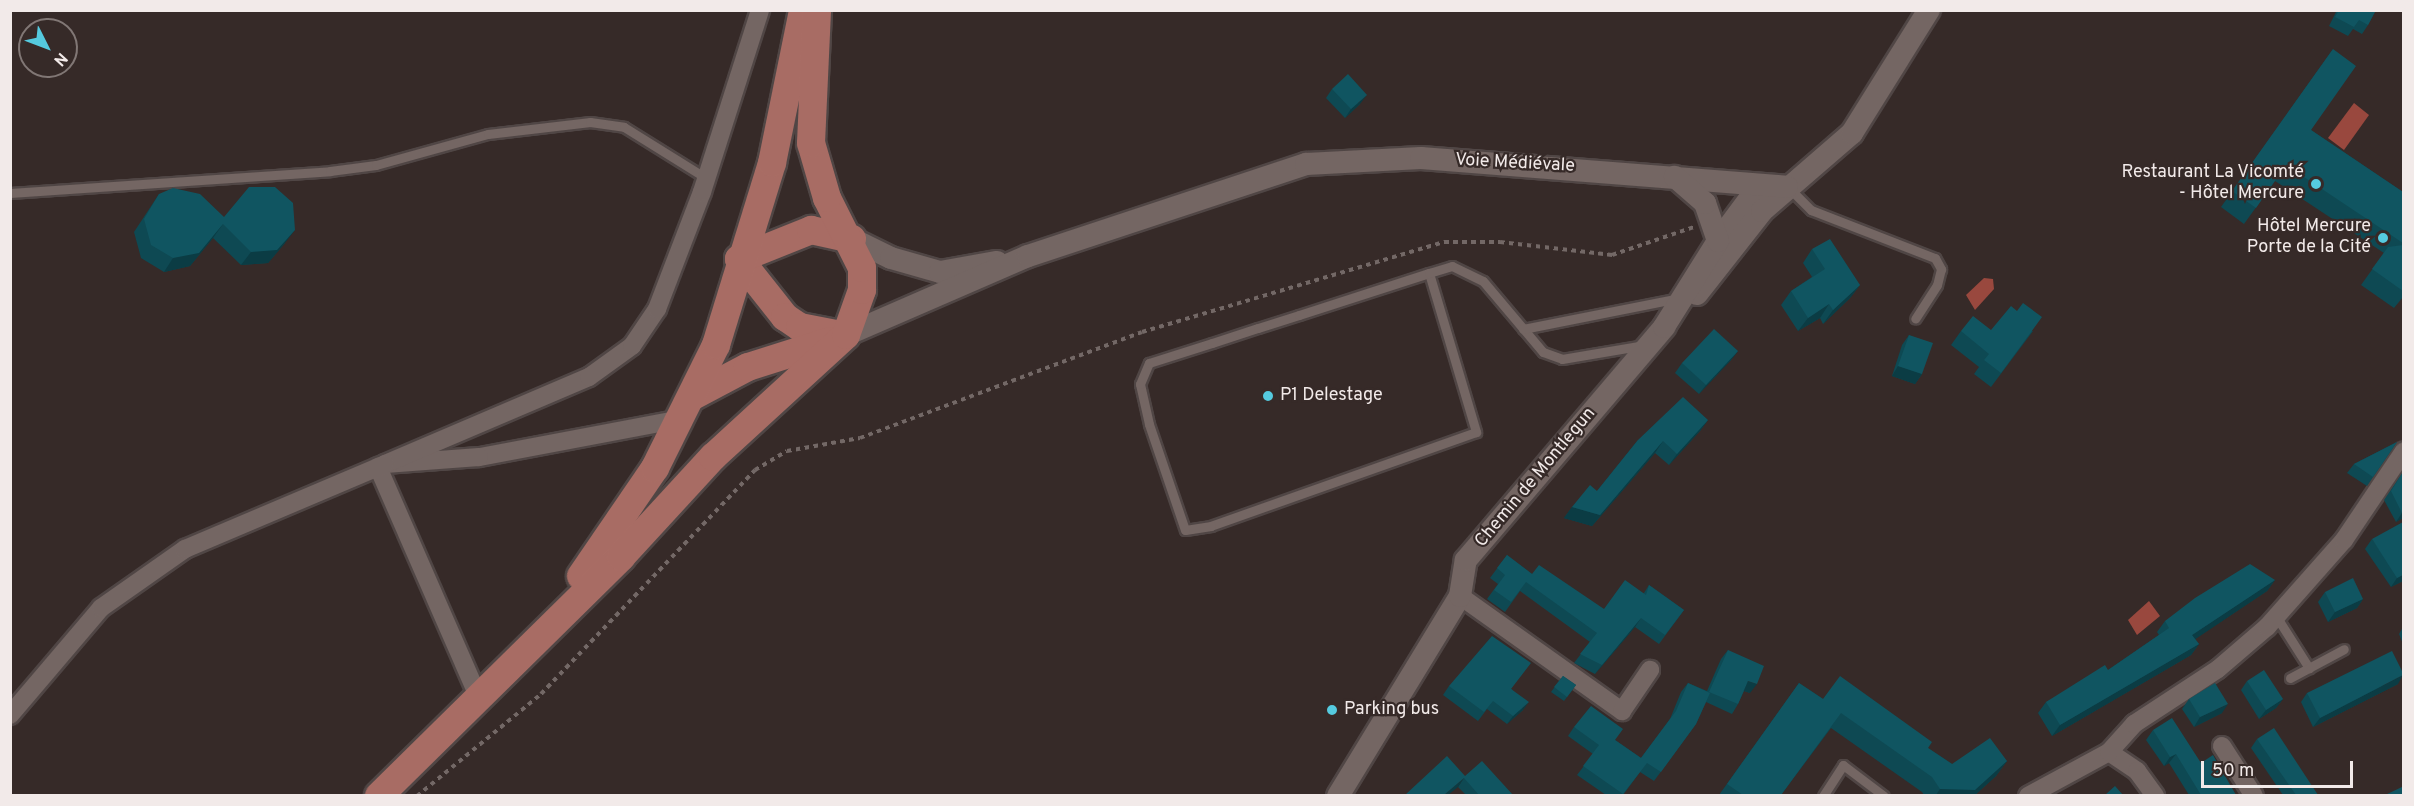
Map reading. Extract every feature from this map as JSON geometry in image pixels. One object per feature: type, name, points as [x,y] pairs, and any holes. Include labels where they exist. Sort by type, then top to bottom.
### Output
[{"type":"main road","points":[[449,730],[597,556],[686,408],[716,345],[739,259],[772,163],[803,10]]},
{"type":"main road","points":[[378,795],[449,730],[721,449],[846,335],[862,290],[862,268],[852,239],[827,198],[810,143],[817,10]]},
{"type":"main road","points":[[739,259],[811,230],[852,239]]},
{"type":"main road","points":[[739,259],[784,317],[816,332],[846,335]]},
{"type":"main road","points":[[686,408],[748,367],[846,335]]},
{"type":"street","points":[[10,715],[101,608],[185,549],[589,377],[632,346],[657,309],[706,178],[760,10]]},
{"type":"street","points":[[1788,186],[1852,133],[1929,10]]},
{"type":"street","name":"Voie Médiévale","points":[[1028,256],[1306,164],[1421,158],[1675,177],[1759,186],[1788,186]]},
{"type":"street","points":[[1675,177],[1705,203],[1716,231]]},
{"type":"street","name":"Chemin de Montlegun","points":[[1661,331],[1687,291],[1716,231],[1759,186]]},
{"type":"street","name":"Chemin de Montlegun","points":[[1338,795],[1460,596],[1466,560],[1788,186]]},
{"type":"street","points":[[852,239],[891,258],[940,272],[1028,256]]},
{"type":"street","points":[[846,335],[1028,256]]},
{"type":"street","points":[[381,465],[479,457],[686,408]]},
{"type":"street","points":[[2028,795],[2109,752],[2134,724],[2218,669],[2276,616],[2344,540],[2403,451]]},
{"type":"street","points":[[381,465],[478,696]]},
{"type":"street","points":[[1460,596],[1622,711],[1650,670]]},
{"type":"street","points":[[2222,746],[2254,795]]},
{"type":"street","points":[[2109,752],[2137,771],[2155,795]]},
{"type":"lane","points":[[10,193],[330,171],[376,165],[488,134],[590,122],[624,127],[706,178]]},
{"type":"lane","points":[[1788,186],[1811,210],[1935,258],[1941,269],[1937,285],[1915,319]]},
{"type":"lane","points":[[1429,273],[1476,432],[1211,526],[1185,530],[1149,424],[1140,384],[1149,363],[1429,273],[1452,266],[1483,281],[1543,352],[1562,359],[1632,349],[1661,331]]},
{"type":"lane","points":[[1522,329],[1666,305],[1687,291]]},
{"type":"lane","points":[[2276,616],[2308,668]]},
{"type":"lane","points":[[2290,678],[2344,649]]},
{"type":"lane","points":[[1823,795],[1843,765],[1881,795]]},
{"type":"path","points":[[417,795],[541,694],[755,470],[787,451],[860,438],[1142,332],[1444,242],[1500,242],[1612,255],[1716,231]]},
{"type":"shaded area","points":[[2354,103],[2369,115],[2344,150],[2328,138]]},
{"type":"shaded area","points":[[1984,278],[1993,279],[1994,289],[1975,310],[1966,295]]},
{"type":"shaded area","points":[[2149,601],[2160,616],[2137,635],[2128,620]]},
{"type":"building","points":[[2339,10],[2376,10],[2368,25],[2359,20],[2354,27],[2335,17]]},
{"type":"building","points":[[2333,49],[2356,66],[2311,130],[2403,192],[2403,243],[2286,165],[2256,208],[2232,191]]},
{"type":"building","points":[[1348,74],[1367,95],[1351,109],[1332,89]]},
{"type":"building","points":[[249,187],[275,187],[293,203],[295,230],[277,250],[251,252],[223,224],[199,253],[173,258],[151,245],[144,219],[159,194],[173,188],[200,194],[224,217]]},
{"type":"building","points":[[1830,239],[1860,285],[1833,310],[1829,304],[1808,318],[1791,291],[1825,269],[1812,249]]},
{"type":"building","points":[[2403,245],[2403,291],[2372,269],[2388,247]]},
{"type":"building","points":[[2023,303],[2042,317],[2001,373],[1984,360],[1989,354],[1961,331],[1973,316],[1991,330],[2011,306],[2017,311]]},
{"type":"building","points":[[1714,329],[1738,351],[1706,385],[1682,363]]},
{"type":"building","points":[[1909,335],[1933,343],[1922,374],[1898,366]]},
{"type":"building","points":[[1683,397],[1708,420],[1677,454],[1663,441],[1600,515],[1572,507],[1590,485],[1597,491],[1638,440]]},
{"type":"building","points":[[2397,442],[2373,477],[2354,464]]},
{"type":"building","points":[[2403,472],[2403,512],[2402,513],[2391,491]]},
{"type":"building","points":[[2403,522],[2403,575],[2397,578],[2372,539]]},
{"type":"building","points":[[1507,555],[1532,574],[1539,565],[1604,609],[1625,580],[1646,595],[1649,585],[1684,610],[1665,635],[1641,618],[1602,665],[1580,654],[1597,633],[1526,582],[1511,602],[1494,590],[1505,575],[1497,568]]},
{"type":"building","points":[[2250,564],[2275,580],[2192,635],[2199,644],[2060,725],[2046,702],[2105,665],[2108,670],[2169,628],[2165,621],[2195,598]]},
{"type":"building","points":[[2353,578],[2363,599],[2335,612],[2325,592]]},
{"type":"building","points":[[1492,636],[1531,663],[1511,689],[1529,702],[1513,716],[1493,701],[1484,712],[1449,686]]},
{"type":"building","points":[[1728,650],[1764,666],[1757,684],[1748,681],[1738,704],[1709,692]]},
{"type":"building","points":[[2392,651],[2403,675],[2320,718],[2307,693]]},
{"type":"building","points":[[2264,670],[2283,699],[2266,710],[2247,681]]},
{"type":"building","points":[[1563,676],[1576,685],[1567,697],[1554,687]]},
{"type":"building","points":[[1840,676],[1932,742],[1928,748],[1952,764],[1990,738],[2007,761],[1975,790],[1940,789],[1932,777],[1841,713],[1781,795],[1743,795],[1727,784],[1799,683],[1823,699]]},
{"type":"building","points":[[1688,683],[1710,693],[1696,724],[1661,772],[1647,763],[1623,794],[1583,766],[1599,745],[1574,727],[1591,706],[1623,729],[1615,740],[1641,758],[1676,711]]},
{"type":"building","points":[[2215,683],[2228,704],[2200,717],[2189,699]]},
{"type":"building","points":[[2172,718],[2201,763],[2213,755],[2236,795],[2201,795],[2176,754],[2170,757],[2153,730]]},
{"type":"building","points":[[2274,728],[2318,795],[2296,795],[2257,739]]},
{"type":"building","points":[[1447,756],[1465,776],[1482,761],[1513,795],[1479,795],[1464,778],[1444,795],[1405,795]]},
{"type":"building","points":[[2115,786],[2123,795],[2105,795]]},
{"type":"building","points":[[2402,787],[2403,795],[2385,795]]},
{"type":"place","name":"Restaurant La Vicomté - Hôtel Mercure","points":[[2316,184]]},
{"type":"place","name":"Hôtel Mercure Porte de la Cité","points":[[2383,238]]},
{"type":"place","name":"P1 Delestage","points":[[1268,396]]},
{"type":"place","name":"Parking bus","points":[[1332,710]]}]
